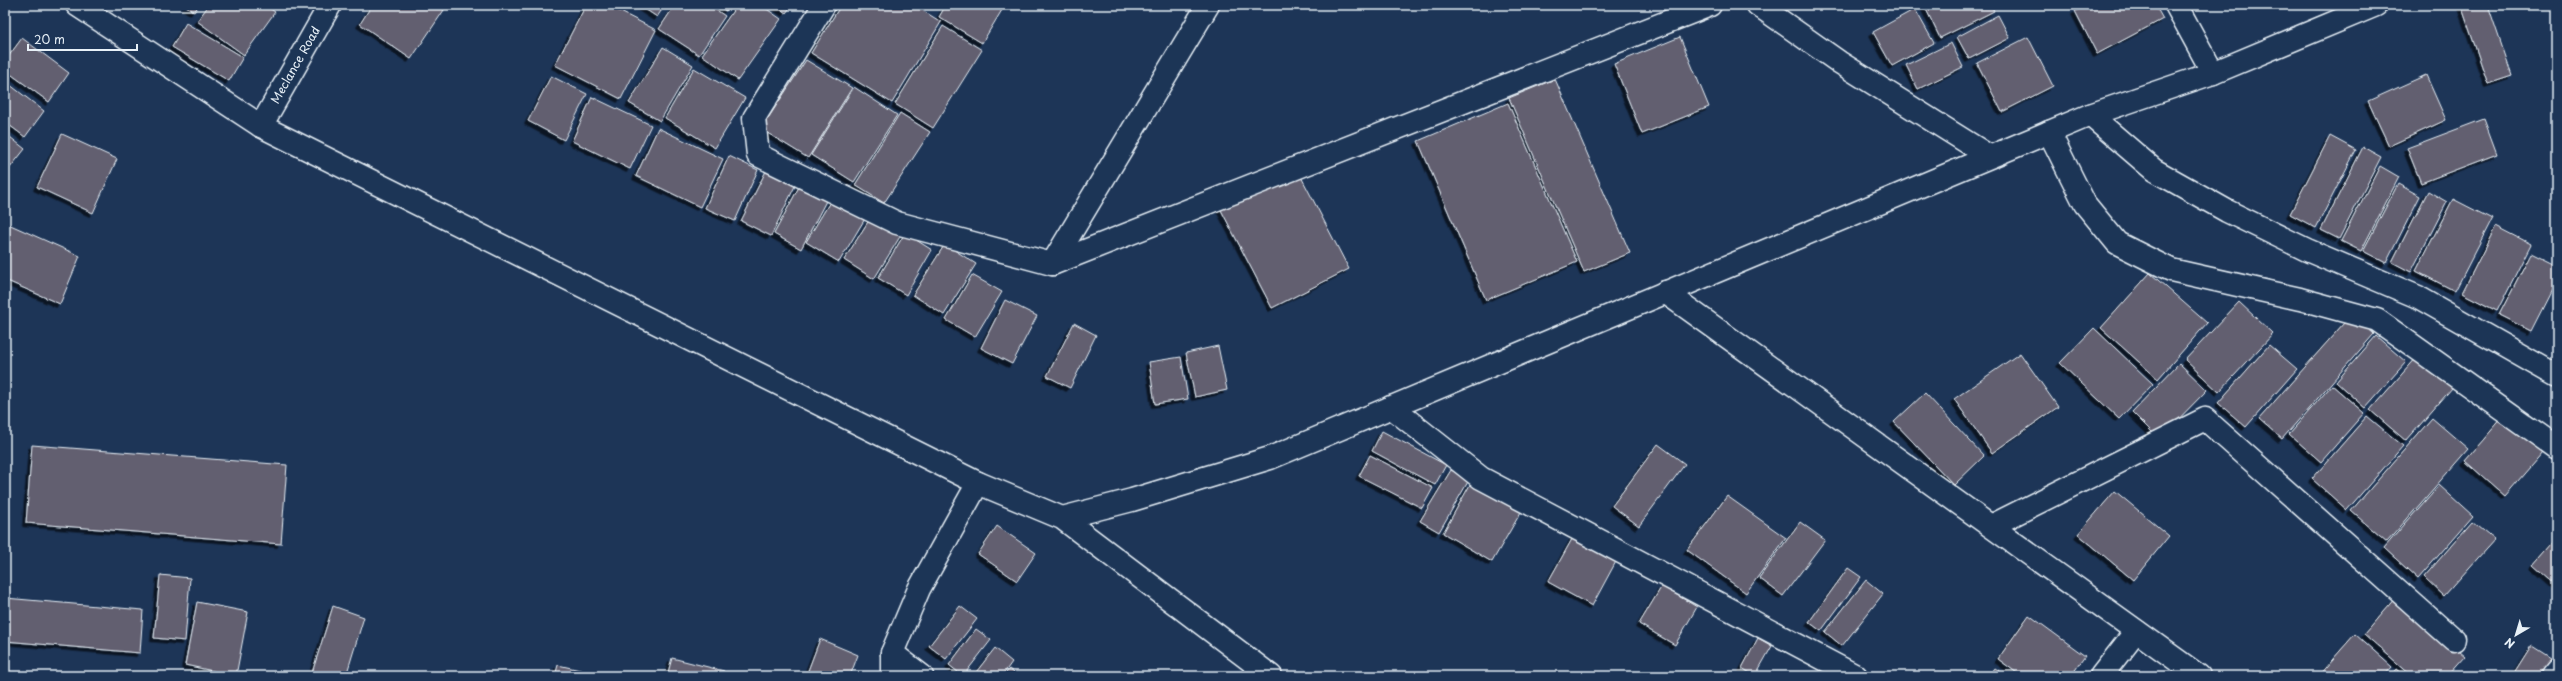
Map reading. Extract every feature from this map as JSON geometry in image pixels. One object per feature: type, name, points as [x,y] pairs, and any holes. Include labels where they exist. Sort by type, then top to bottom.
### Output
[{"type":"street","points":[[77,5],[261,126],[978,483],[1062,518],[1271,676]]},
{"type":"street","name":"Meclance Road","points":[[261,126],[330,5]]},
{"type":"street","points":[[824,5],[754,118],[758,155],[897,224],[1052,264],[1710,5]]},
{"type":"street","points":[[1052,264],[1208,5]]},
{"type":"street","points":[[1758,5],[1839,62],[1989,156]]},
{"type":"street","points":[[2176,5],[2213,73]]},
{"type":"street","points":[[1062,518],[1132,500],[1270,458],[1989,156],[2090,115],[2213,73],[2376,5]]},
{"type":"street","points":[[2090,115],[2154,170],[2220,207],[2307,250],[2418,297],[2557,376]]},
{"type":"street","points":[[2049,132],[2085,204],[2117,243],[2171,270],[2300,299],[2377,320],[2557,448]]},
{"type":"street","points":[[1666,292],[2198,676]]},
{"type":"street","points":[[1391,407],[1481,478],[1856,676]]},
{"type":"street","points":[[1991,526],[2205,419],[2454,640]]},
{"type":"street","points":[[892,676],[892,654],[919,589],[978,483]]},
{"type":"street","points":[[2101,676],[2136,631]]},
{"type":"street","points":[[892,654],[922,676]]},
{"type":"street","points":[[2552,676],[2557,670]]},
{"type":"building","points":[[185,5],[199,5],[194,12]]},
{"type":"building","points":[[209,5],[265,5],[275,12],[244,55],[197,21]]},
{"type":"building","points":[[372,5],[437,5],[444,10],[411,59],[360,24]]},
{"type":"building","points":[[586,5],[607,5],[656,30],[621,99],[555,65]]},
{"type":"building","points":[[639,5],[665,5],[657,17]]},
{"type":"building","points":[[675,5],[709,5],[725,16],[699,55],[659,29]]},
{"type":"building","points":[[716,5],[730,5],[726,11]]},
{"type":"building","points":[[737,5],[761,5],[781,19],[738,80],[702,55]]},
{"type":"building","points":[[774,5],[792,5],[786,13]]},
{"type":"building","points":[[841,5],[914,5],[941,22],[892,103],[811,53]]},
{"type":"building","points":[[946,5],[1005,5],[982,43],[939,17]]},
{"type":"building","points":[[1924,5],[1991,5],[1994,11],[1940,38]]},
{"type":"building","points":[[2087,5],[2155,5],[2163,19],[2097,54],[2075,11]]},
{"type":"building","points":[[2461,5],[2488,5],[2512,76],[2488,84]]},
{"type":"building","points":[[1915,9],[1934,43],[1892,66],[1873,32]]},
{"type":"building","points":[[1998,15],[2010,38],[1969,59],[1957,37]]},
{"type":"building","points":[[186,23],[243,57],[229,81],[172,47]]},
{"type":"building","points":[[943,26],[982,50],[933,128],[895,104]]},
{"type":"building","points":[[1680,37],[1709,107],[1642,134],[1614,64]]},
{"type":"building","points":[[2028,37],[2053,86],[2002,112],[1977,63]]},
{"type":"building","points":[[22,38],[69,73],[49,102],[5,70],[5,61]]},
{"type":"building","points":[[1951,43],[1963,67],[1918,89],[1906,65]]},
{"type":"building","points":[[663,47],[693,65],[660,121],[629,103]]},
{"type":"building","points":[[806,60],[852,88],[808,158],[761,129]]},
{"type":"building","points":[[694,68],[745,98],[715,148],[665,118]]},
{"type":"building","points":[[2426,75],[2446,120],[2389,146],[2368,101]]},
{"type":"building","points":[[551,76],[587,94],[564,140],[528,121]]},
{"type":"building","points":[[1555,79],[1630,253],[1584,272],[1509,98]]},
{"type":"building","points":[[5,81],[44,111],[25,137],[5,122]]},
{"type":"building","points":[[854,87],[897,115],[854,182],[811,155]]},
{"type":"building","points":[[592,97],[651,125],[630,169],[572,141]]},
{"type":"building","points":[[1508,103],[1577,262],[1486,300],[1418,141]]},
{"type":"building","points":[[900,113],[930,132],[884,203],[855,185]]},
{"type":"building","points":[[2484,119],[2497,154],[2421,183],[2407,148]]},
{"type":"building","points":[[658,128],[723,159],[700,207],[636,176]]},
{"type":"building","points":[[5,133],[25,149],[5,174]]},
{"type":"building","points":[[62,134],[117,159],[93,213],[37,187]]},
{"type":"building","points":[[2330,136],[2356,150],[2316,228],[2290,214]]},
{"type":"building","points":[[2363,147],[2381,157],[2339,239],[2321,230]]},
{"type":"building","points":[[729,156],[758,170],[735,221],[705,208]]},
{"type":"building","points":[[2380,166],[2399,177],[2361,251],[2341,241]]},
{"type":"building","points":[[1297,169],[1349,269],[1272,308],[1220,208]]},
{"type":"building","points":[[766,171],[795,186],[771,236],[741,221]]},
{"type":"building","points":[[2398,184],[2420,196],[2386,263],[2363,251]]},
{"type":"building","points":[[800,185],[827,199],[801,249],[774,234]]},
{"type":"building","points":[[2428,191],[2447,202],[2411,272],[2392,262]]},
{"type":"building","points":[[833,197],[866,217],[839,262],[806,242]]},
{"type":"building","points":[[2453,199],[2492,219],[2455,291],[2416,271]]},
{"type":"building","points":[[871,217],[901,235],[874,279],[844,260]]},
{"type":"building","points":[[6,223],[80,256],[60,304],[5,280]]},
{"type":"building","points":[[2496,226],[2531,244],[2497,311],[2462,293]]},
{"type":"building","points":[[905,233],[932,250],[906,295],[878,278]]},
{"type":"building","points":[[945,244],[976,264],[944,315],[913,295]]},
{"type":"building","points":[[2531,253],[2557,266],[2557,280],[2531,331],[2499,315]]},
{"type":"building","points":[[2150,273],[2207,323],[2158,379],[2101,328]]},
{"type":"building","points":[[972,275],[1002,292],[975,337],[946,320]]},
{"type":"building","points":[[1005,300],[1037,316],[1012,364],[981,348]]},
{"type":"building","points":[[2239,302],[2273,334],[2219,392],[2185,360]]},
{"type":"building","points":[[2352,314],[2374,334],[2282,439],[2259,419]]},
{"type":"building","points":[[1074,323],[1096,335],[1070,388],[1047,376]]},
{"type":"building","points":[[2094,328],[2153,384],[2119,419],[2060,363]]},
{"type":"building","points":[[2376,336],[2406,362],[2365,408],[2336,382]]},
{"type":"building","points":[[2269,345],[2297,369],[2246,427],[2218,403]]},
{"type":"building","points":[[1218,346],[1227,390],[1195,397],[1186,353]]},
{"type":"building","points":[[2020,353],[2058,407],[1992,453],[1954,399]]},
{"type":"building","points":[[2418,356],[2453,387],[2406,441],[2370,410]]},
{"type":"building","points":[[1181,357],[1188,399],[1155,404],[1149,362]]},
{"type":"building","points":[[2179,363],[2207,390],[2159,439],[2132,412]]},
{"type":"building","points":[[2332,385],[2364,413],[2321,462],[2289,434]]},
{"type":"building","points":[[1925,393],[1984,456],[1954,485],[1894,422]]},
{"type":"building","points":[[2367,416],[2403,446],[2347,510],[2312,479]]},
{"type":"building","points":[[2503,417],[2543,452],[2505,496],[2465,461]]},
{"type":"building","points":[[2432,418],[2468,449],[2387,542],[2351,511]]},
{"type":"building","points":[[1382,431],[1446,465],[1435,485],[1372,451]]},
{"type":"building","points":[[1658,444],[1685,464],[1639,526],[1612,506]]},
{"type":"building","points":[[32,445],[287,465],[281,544],[26,523]]},
{"type":"building","points":[[1370,455],[1433,488],[1422,508],[1359,476]]},
{"type":"building","points":[[1451,470],[1469,480],[1439,532],[1420,521]]},
{"type":"building","points":[[1471,483],[1521,512],[1492,562],[1443,533]]},
{"type":"building","points":[[2439,485],[2473,516],[2418,579],[2384,548]]},
{"type":"building","points":[[2115,491],[2169,536],[2133,580],[2078,534]]},
{"type":"building","points":[[1727,496],[1786,538],[1746,593],[1687,550]]},
{"type":"building","points":[[1800,522],[1825,540],[1783,596],[1759,578]]},
{"type":"building","points":[[2472,522],[2494,540],[2444,596],[2424,577]]},
{"type":"building","points":[[997,526],[1036,553],[1017,581],[978,554]]},
{"type":"building","points":[[1576,532],[1619,556],[1592,606],[1548,582]]},
{"type":"building","points":[[2557,537],[2557,586],[2533,565]]},
{"type":"building","points":[[1848,568],[1861,577],[1821,631],[1809,622]]},
{"type":"building","points":[[160,575],[190,578],[185,641],[154,638]]},
{"type":"building","points":[[1866,580],[1883,594],[1842,646],[1825,632]]},
{"type":"building","points":[[1662,586],[1697,607],[1675,645],[1639,624]]},
{"type":"building","points":[[2396,597],[2465,656],[2447,676],[2412,676],[2364,634]]},
{"type":"building","points":[[5,598],[143,610],[140,653],[5,641]]},
{"type":"building","points":[[197,602],[248,612],[236,676],[185,665]]},
{"type":"building","points":[[333,606],[364,617],[346,676],[311,676]]},
{"type":"building","points":[[960,606],[977,619],[946,659],[929,646]]},
{"type":"building","points":[[2029,615],[2085,656],[2071,676],[2021,676],[1998,659]]},
{"type":"building","points":[[976,629],[991,640],[963,676],[949,665]]},
{"type":"building","points":[[2355,634],[2392,667],[2384,676],[2318,676]]},
{"type":"building","points":[[1758,638],[1772,646],[1755,676],[1742,668]]},
{"type":"building","points":[[820,639],[858,655],[850,676],[806,676]]},
{"type":"building","points":[[2532,646],[2554,660],[2544,676],[2513,676]]},
{"type":"building","points":[[995,648],[1012,662],[1002,676],[973,676]]},
{"type":"building","points":[[672,658],[724,671],[722,676],[667,676]]},
{"type":"building","points":[[558,665],[598,674],[598,676],[555,676]]},
{"type":"building","points":[[1995,668],[2007,676],[1989,676]]},
{"type":"building","points":[[1009,669],[1018,676],[1004,676]]},
{"type":"building","points":[[2397,669],[2405,676],[2391,676]]}]
